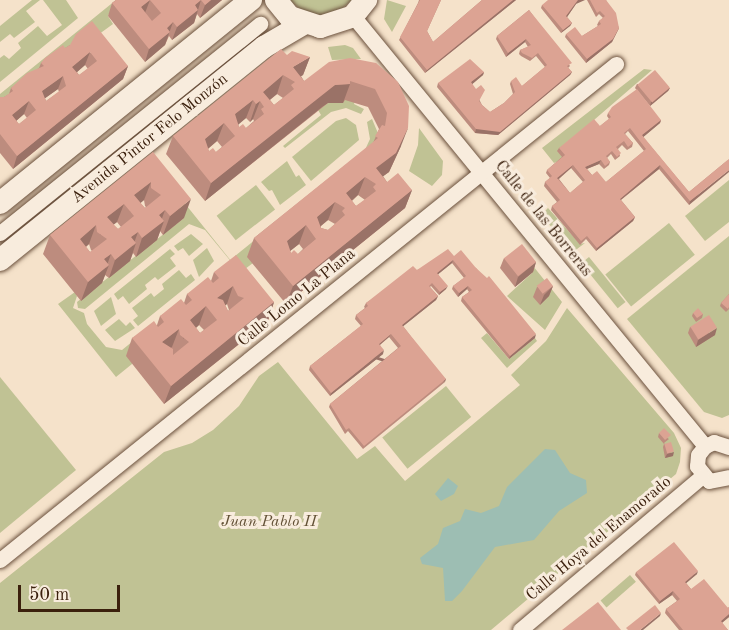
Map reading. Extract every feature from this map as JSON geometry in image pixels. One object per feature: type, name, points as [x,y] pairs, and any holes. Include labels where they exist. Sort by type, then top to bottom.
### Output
[{"type":"street","points":[[0,203],[251,0]]},
{"type":"street","points":[[276,0],[290,16],[303,24],[320,27],[359,8]]},
{"type":"street","name":"Calle de las Borreras","points":[[359,8],[482,172],[705,446]]},
{"type":"street","name":"Avenida Pintor Felo Monzón","points":[[0,233],[260,24]]},
{"type":"street","name":"Avenida Pintor Felo Monzón","points":[[0,260],[264,47],[303,24]]},
{"type":"street","name":"Calle Lomo La Plana","points":[[0,560],[616,64]]},
{"type":"street","points":[[728,480],[718,482],[702,476],[697,466],[705,446],[714,442],[729,447]]},
{"type":"street","name":"Calle Hoya del Enamorado","points":[[520,630],[702,476]]},
{"type":"green space","points":[[32,0],[40,0],[26,11],[35,22],[14,38],[10,34],[0,42],[0,26]]},
{"type":"green space","points":[[43,0],[66,0],[78,18],[0,82],[0,58],[4,55],[9,59],[21,48],[18,43],[38,26],[47,36],[62,25]]},
{"type":"green space","points":[[116,0],[108,16],[113,24],[0,106],[0,94]]},
{"type":"green space","points":[[289,0],[352,0],[338,12],[319,15],[303,11]]},
{"type":"green space","points":[[387,0],[406,6],[392,32],[384,19]]},
{"type":"green space","points":[[345,45],[353,48],[361,59],[332,60],[328,47]]},
{"type":"green space","points":[[644,69],[652,70],[558,151],[564,159],[554,163],[542,148]]},
{"type":"green space","points":[[343,99],[355,101],[354,104],[364,109],[361,114],[346,108],[331,112],[285,148],[283,146],[321,115],[318,110],[328,103],[343,103]]},
{"type":"green space","points":[[346,118],[356,125],[359,140],[311,181],[292,157],[336,121]]},
{"type":"green space","points":[[372,119],[380,138],[248,257],[253,263],[245,269],[235,256],[364,152],[370,139],[367,122]]},
{"type":"green space","points":[[419,128],[443,161],[442,175],[432,186],[409,171],[418,145]]},
{"type":"green space","points":[[287,161],[296,177],[299,175],[306,185],[280,205],[272,190],[269,191],[261,182]]},
{"type":"green space","points":[[154,165],[252,287],[205,230],[189,224],[85,309],[78,308],[77,302],[184,218]]},
{"type":"green space","points":[[729,180],[729,222],[705,241],[685,216]]},
{"type":"green space","points":[[256,185],[275,209],[236,240],[217,216]]},
{"type":"green space","points":[[548,208],[580,244],[585,243],[573,252],[541,215]]},
{"type":"green space","points":[[669,223],[695,255],[631,306],[605,275]]},
{"type":"green space","points":[[191,234],[203,244],[189,256],[183,248],[178,251],[174,246]]},
{"type":"green space","points":[[729,236],[729,415],[722,418],[704,412],[627,319]]},
{"type":"green space","points":[[207,248],[214,261],[199,277],[193,260]]},
{"type":"green space","points":[[170,249],[175,254],[170,258],[176,266],[158,280],[155,277],[145,285],[147,289],[129,304],[123,296],[118,300],[114,294]]},
{"type":"green space","points":[[521,251],[562,302],[545,330],[507,296],[532,273]]},
{"type":"green space","points":[[589,257],[626,302],[618,308],[581,263]]},
{"type":"green space","points":[[179,270],[186,278],[191,274],[195,280],[138,326],[133,320],[138,316],[132,308],[151,293],[154,297],[164,289],[162,284]]},
{"type":"green space","points":[[75,292],[77,296],[73,308],[84,313],[87,324],[106,347],[122,350],[144,332],[132,364],[116,377],[58,304]]},
{"type":"green space","points":[[111,297],[116,314],[101,326],[94,311]]},
{"type":"green space","name":"Juan Pablo II","points":[[567,308],[674,433],[681,448],[680,462],[676,474],[491,630],[0,630],[0,583],[164,452],[192,443],[213,430],[239,406],[259,376],[278,362],[357,459],[375,446],[405,481],[520,385],[511,375],[546,341]]},
{"type":"green space","points":[[119,319],[126,326],[130,322],[135,328],[115,341],[105,330]]},
{"type":"green space","points":[[487,333],[509,359],[535,338],[537,341],[507,368],[481,338]]},
{"type":"green space","points":[[0,377],[76,470],[0,533]]},
{"type":"green space","points":[[446,386],[471,417],[407,469],[382,438]]},
{"type":"green space","points":[[630,575],[636,582],[606,607],[601,601]]},
{"type":"water","points":[[545,449],[555,450],[570,473],[586,480],[587,493],[559,511],[534,540],[495,547],[462,591],[452,601],[445,601],[443,568],[422,564],[420,558],[438,544],[443,528],[460,521],[465,509],[481,513],[499,506],[507,487]]},
{"type":"water","points":[[448,478],[458,486],[454,494],[441,501],[435,494]]},
{"type":"building","points":[[116,0],[150,0],[201,0],[195,5],[198,10],[177,27],[173,22],[167,28],[170,32],[149,49],[112,3]],"holes":[[[150,0],[161,13],[152,21],[141,7]]]},
{"type":"building","points":[[201,0],[211,0],[205,5]]},
{"type":"building","points":[[420,0],[441,0],[427,31],[433,42],[482,0],[513,0],[427,70],[400,37]]},
{"type":"building","points":[[548,0],[578,0],[566,16],[572,23],[563,30],[542,5]]},
{"type":"building","points":[[590,0],[606,0],[616,13],[619,28],[613,39],[587,59],[566,34],[575,27],[582,36],[601,24],[599,21],[605,16],[600,11],[597,13]]},
{"type":"building","points":[[529,10],[572,63],[567,66],[572,72],[500,132],[476,129],[438,83],[470,59],[484,72],[471,82],[476,89],[481,85],[485,90],[479,101],[482,105],[490,112],[504,103],[515,92],[511,81],[516,77],[522,86],[547,65],[538,53],[532,58],[522,53],[520,50],[531,45],[526,39],[508,53],[497,36]]},
{"type":"building","points":[[92,21],[128,66],[17,156],[0,134],[0,97],[13,91],[11,88],[27,73],[44,66],[41,63],[45,58],[63,45],[65,48],[70,45],[76,34]],"holes":[[[90,52],[97,61],[79,75],[72,67]],[[63,76],[66,86],[46,101],[42,91]],[[29,101],[36,110],[19,124],[12,115]]]},
{"type":"building","points":[[281,49],[287,55],[292,51],[310,57],[293,67],[304,81],[329,62],[350,58],[376,63],[398,82],[409,106],[408,128],[396,153],[376,168],[387,182],[398,173],[412,190],[293,286],[254,238],[378,138],[375,136],[382,125],[385,126],[387,113],[375,89],[350,81],[350,84],[335,85],[211,183],[173,136]],"holes":[[[283,75],[295,82],[291,85],[294,89],[274,105],[263,92]],[[253,100],[256,104],[260,101],[264,107],[261,109],[264,114],[246,128],[243,124],[239,127],[235,114]],[[224,123],[235,136],[216,152],[213,148],[209,151],[205,139]],[[365,177],[376,184],[373,187],[376,191],[356,206],[346,193]],[[335,202],[345,208],[342,211],[345,215],[328,230],[321,228],[317,217]],[[306,225],[316,239],[298,254],[294,250],[291,253],[287,241]]]},
{"type":"building","points":[[655,70],[670,88],[652,102],[637,85]]},
{"type":"building","points":[[637,89],[661,120],[642,135],[689,192],[729,159],[729,170],[690,201],[660,165],[620,199],[635,217],[597,248],[587,236],[581,241],[552,206],[560,200],[545,182],[552,176],[547,170],[565,155],[559,148],[594,119],[600,126],[611,117],[608,113],[612,107]],"holes":[[[630,128],[646,149],[606,182],[597,171],[592,175],[585,167],[601,160],[605,166],[610,162],[606,156],[612,151],[617,157],[621,153],[616,147],[624,141],[628,147],[633,143],[624,133]],[[573,165],[585,180],[570,193],[557,178]]]},
{"type":"building","points":[[153,152],[191,199],[170,216],[165,210],[159,215],[164,221],[142,238],[138,232],[131,237],[136,243],[115,260],[111,254],[104,259],[109,265],[88,282],[50,235]],"holes":[[[151,182],[151,188],[161,195],[145,208],[134,195]],[[124,204],[134,216],[118,229],[107,217]],[[96,225],[97,232],[107,239],[90,252],[80,239]]]},
{"type":"building","points":[[522,244],[536,262],[518,276],[504,258]]},
{"type":"building","points":[[448,249],[454,256],[461,250],[476,268],[487,278],[489,276],[536,334],[510,356],[462,297],[472,290],[468,286],[459,293],[453,286],[466,276],[453,260],[437,273],[448,286],[440,292],[432,283],[429,286],[438,296],[402,325],[446,379],[364,446],[349,428],[346,430],[330,404],[401,346],[391,334],[379,344],[384,350],[331,393],[310,366],[363,324],[356,315],[368,306],[366,303],[413,266],[417,270]]},
{"type":"building","points":[[236,255],[274,302],[171,386],[132,338],[154,321],[158,327],[164,322],[160,316],[181,299],[186,305],[192,300],[187,294],[208,277],[213,283],[219,278],[214,272]],"holes":[[[233,286],[238,296],[244,298],[228,311],[223,300],[217,298]],[[206,306],[217,320],[200,333],[190,320]],[[179,329],[180,335],[189,342],[173,355],[173,349],[162,342]]]},
{"type":"building","points":[[547,278],[553,286],[543,294],[537,286]]},
{"type":"building","points":[[729,294],[729,307],[728,309],[721,303]]},
{"type":"building","points":[[698,308],[703,314],[697,318],[693,313]]},
{"type":"building","points":[[709,315],[717,328],[698,339],[690,327]]},
{"type":"building","points":[[664,428],[671,435],[665,440],[659,433]]},
{"type":"building","points":[[671,442],[674,452],[667,454],[664,444]]},
{"type":"building","points":[[674,542],[698,571],[685,582],[691,589],[704,579],[729,607],[729,614],[721,621],[728,630],[683,630],[666,609],[680,599],[673,591],[660,601],[636,572]]},
{"type":"building","points":[[598,602],[621,630],[562,630]]},
{"type":"building","points":[[655,605],[661,613],[640,630],[626,628]]}]
